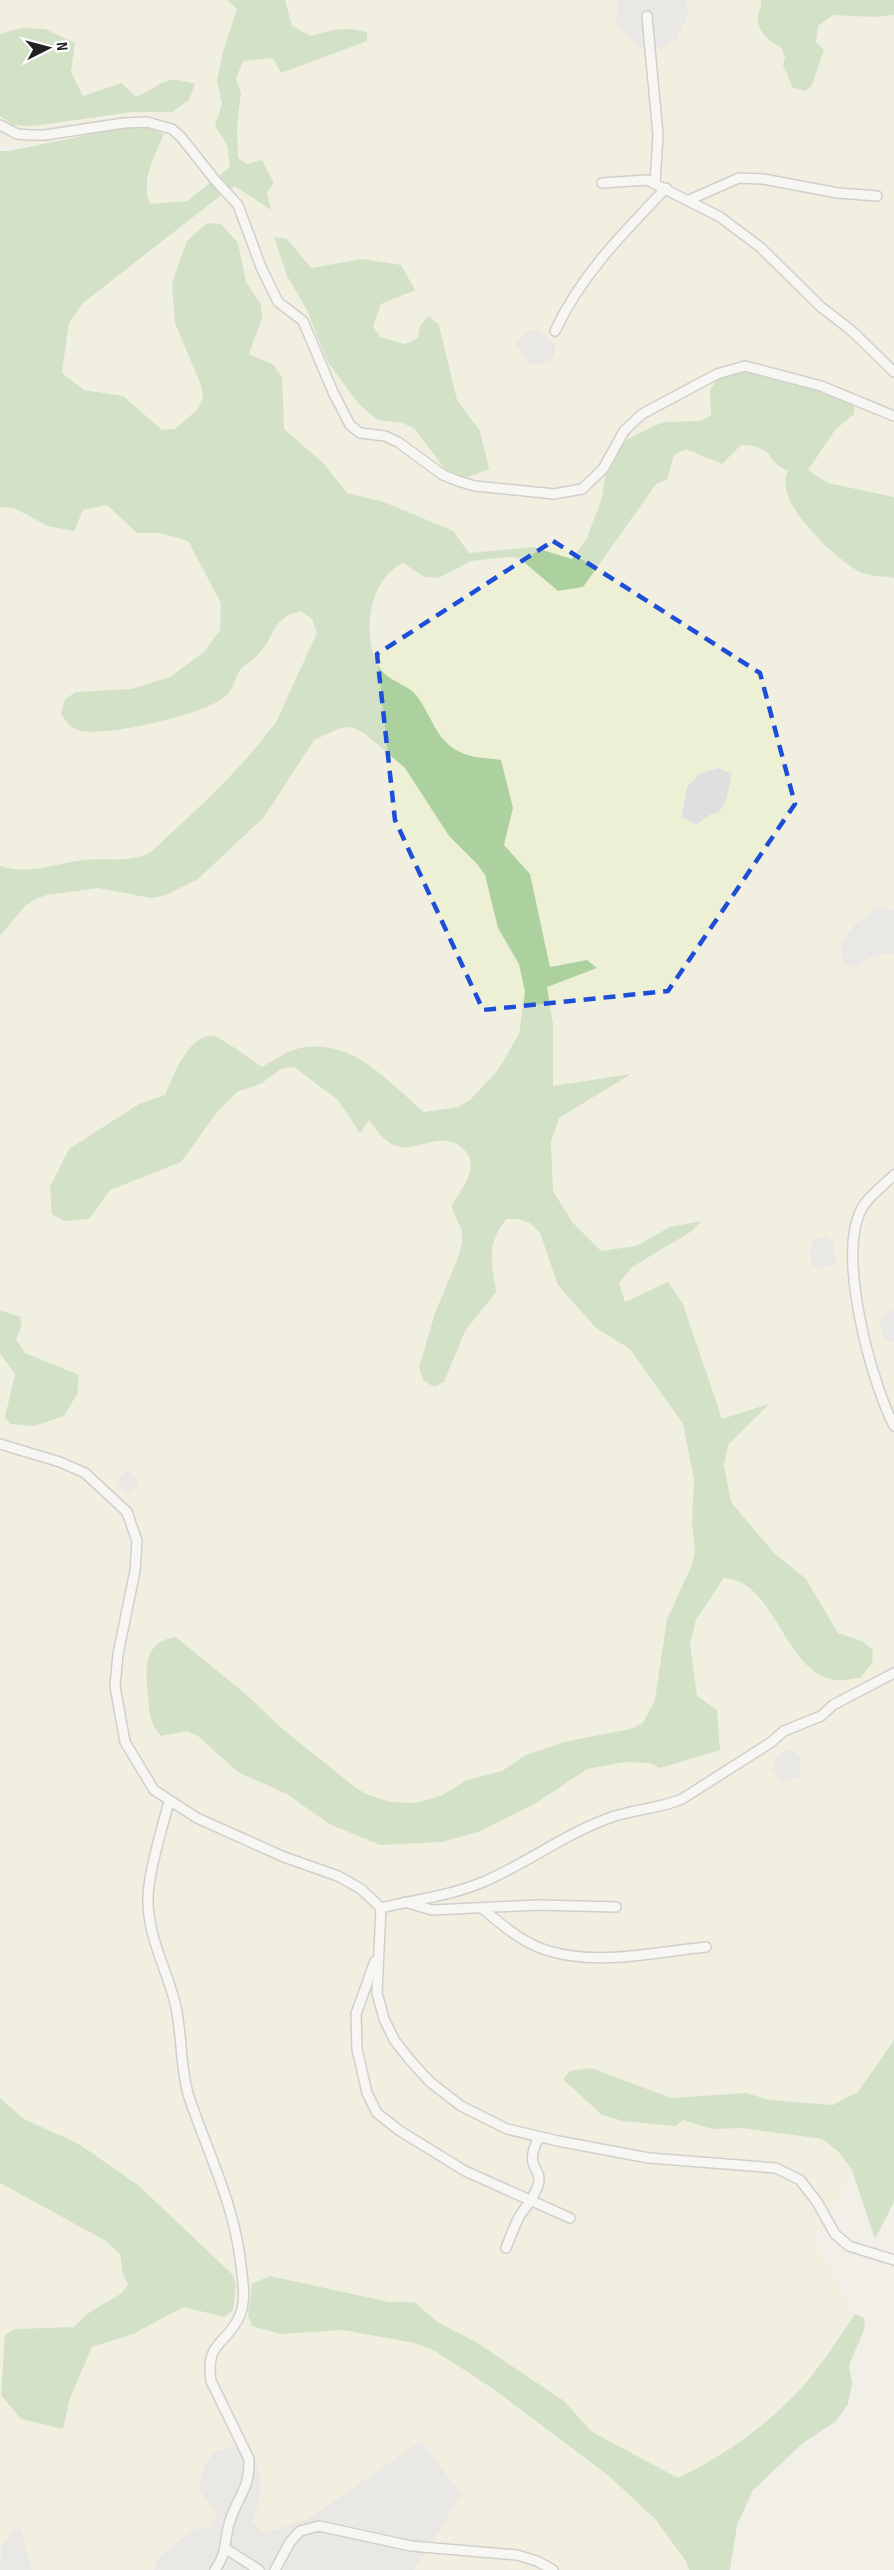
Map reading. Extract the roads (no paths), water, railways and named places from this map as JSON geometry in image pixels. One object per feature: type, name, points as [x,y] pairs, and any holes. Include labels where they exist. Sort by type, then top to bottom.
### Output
[{"type":"street","points":[[647,16],[658,135],[655,183]]},
{"type":"street","points":[[0,125],[17,134],[31,135],[147,122],[172,129],[182,137],[194,155],[238,205],[261,267],[278,302],[303,321],[333,392],[350,424],[360,433],[385,436],[398,442],[443,475],[458,482],[475,486],[554,494],[582,489],[603,469],[624,431],[642,414],[717,374],[739,367],[750,366],[822,386],[894,416]]},
{"type":"street","points":[[689,200],[739,178],[763,179],[838,193],[877,196]]},
{"type":"street","points":[[602,183],[637,180],[655,183],[720,217],[760,247],[821,307],[852,332],[894,372]]},
{"type":"street","points":[[555,331],[570,299],[610,246],[666,188]]},
{"type":"street","points":[[894,1175],[859,1214],[852,1276],[874,1375],[894,1426]]},
{"type":"street","points":[[0,1444],[60,1462],[85,1473],[127,1512],[137,1541],[135,1571],[118,1654],[115,1686],[125,1742],[154,1790],[197,1818],[284,1857],[338,1876],[361,1889],[381,1908]]},
{"type":"street","points":[[381,1908],[469,1888],[524,1863],[573,1834],[615,1816],[669,1805],[770,1743],[784,1731],[820,1716],[833,1705],[894,1673]]},
{"type":"street","points":[[169,1801],[147,1900],[149,1921],[153,1942],[178,2012],[181,2054],[189,2096],[221,2179],[236,2238],[243,2288],[242,2313],[233,2330],[215,2345],[211,2352],[209,2369],[211,2381],[249,2459],[247,2486],[231,2518],[226,2549],[215,2570]]},
{"type":"street","points":[[405,1902],[432,1910],[538,1905],[616,1907]]},
{"type":"street","points":[[381,1908],[377,1993],[384,2019],[395,2041],[410,2060],[430,2082],[461,2106],[507,2129],[539,2137],[649,2158],[776,2168],[800,2180],[817,2202],[835,2234],[849,2246],[894,2260]]},
{"type":"street","points":[[483,1909],[529,1942],[547,1951],[578,1957],[621,1956],[706,1947]]},
{"type":"street","points":[[377,1956],[356,2014],[357,2049],[367,2093],[377,2113],[400,2131],[465,2170],[570,2218]]},
{"type":"street","points":[[506,2248],[518,2219],[531,2200],[540,2179],[532,2166],[532,2152],[539,2137]]},
{"type":"street","points":[[275,2570],[290,2542],[300,2531],[319,2526],[411,2546],[517,2555],[537,2560],[553,2570]]},
{"type":"street","points":[[226,2549],[259,2570]]}]
